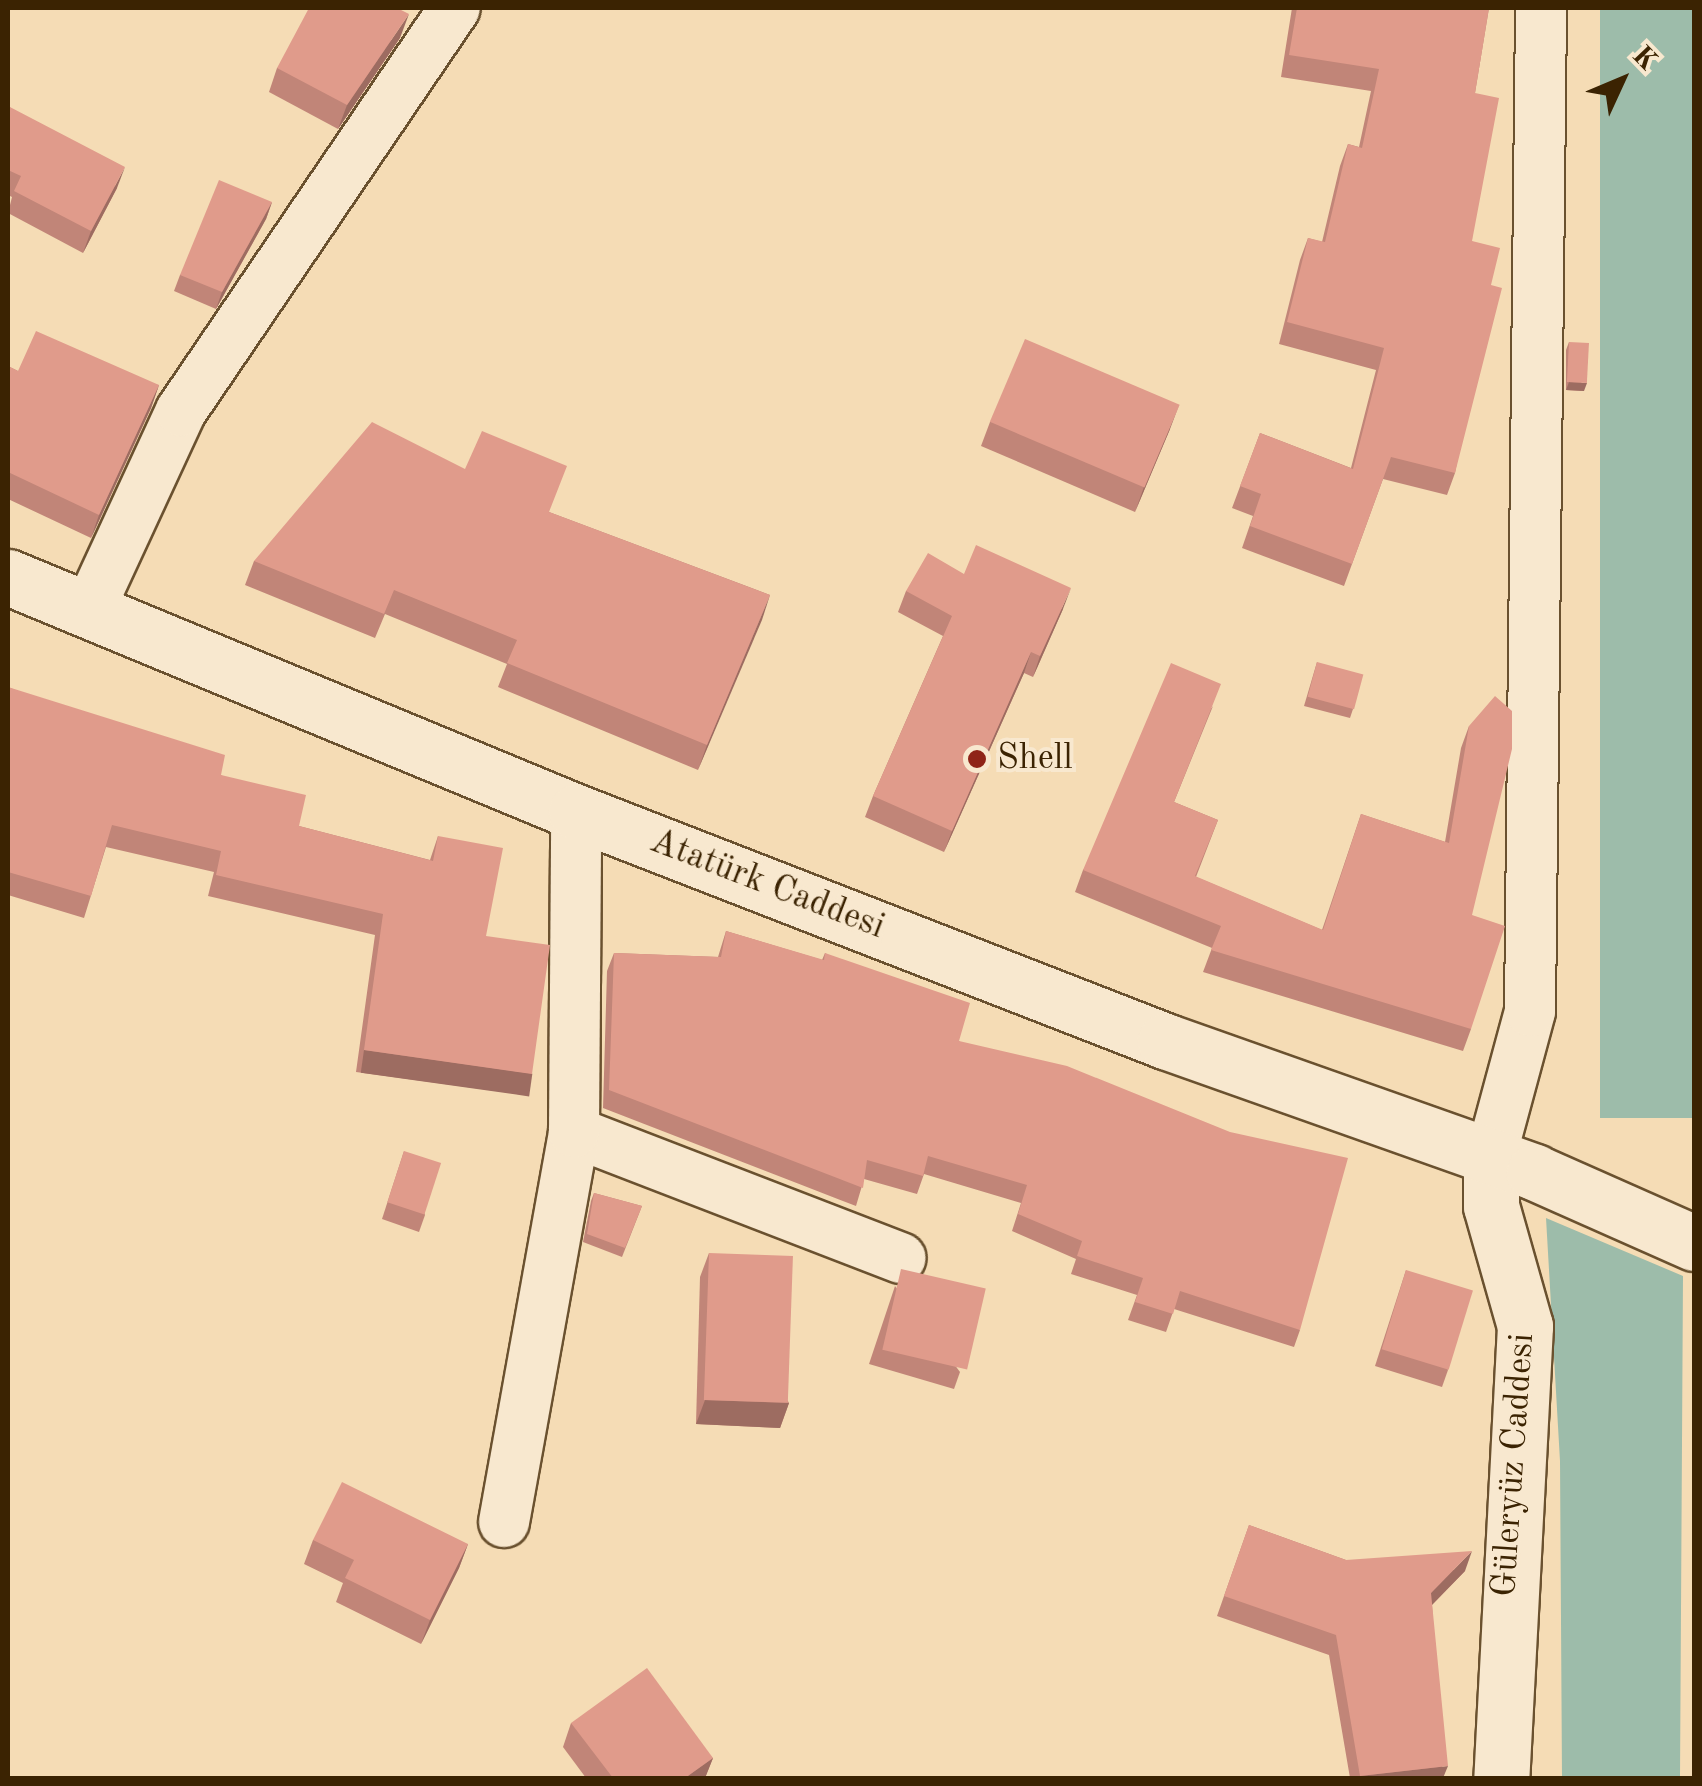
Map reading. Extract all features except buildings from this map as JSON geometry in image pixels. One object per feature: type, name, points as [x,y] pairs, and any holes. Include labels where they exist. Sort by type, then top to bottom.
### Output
[{"type":"main road","name":"Atatürk Caddesi","points":[[8,577],[576,812],[1165,1042],[1513,1164],[1694,1243]]},
{"type":"main road","name":"Güleryüz Caddesi","points":[[1501,1778],[1525,1326],[1491,1206],[1513,1164]]},
{"type":"street","points":[[89,610],[181,411],[455,8]]},
{"type":"street","points":[[1513,1164],[1530,1011],[1540,8]]},
{"type":"street","points":[[504,1522],[574,1132],[576,812]]},
{"type":"street","points":[[574,1132],[900,1258]]},
{"type":"shaded area","points":[[1600,8],[1694,8],[1694,1118],[1600,1118]]},
{"type":"shaded area","points":[[1546,1218],[1683,1276],[1680,1778],[1562,1778],[1560,1461]]},
{"type":"place","name":"Shell","points":[[977,759]]}]
